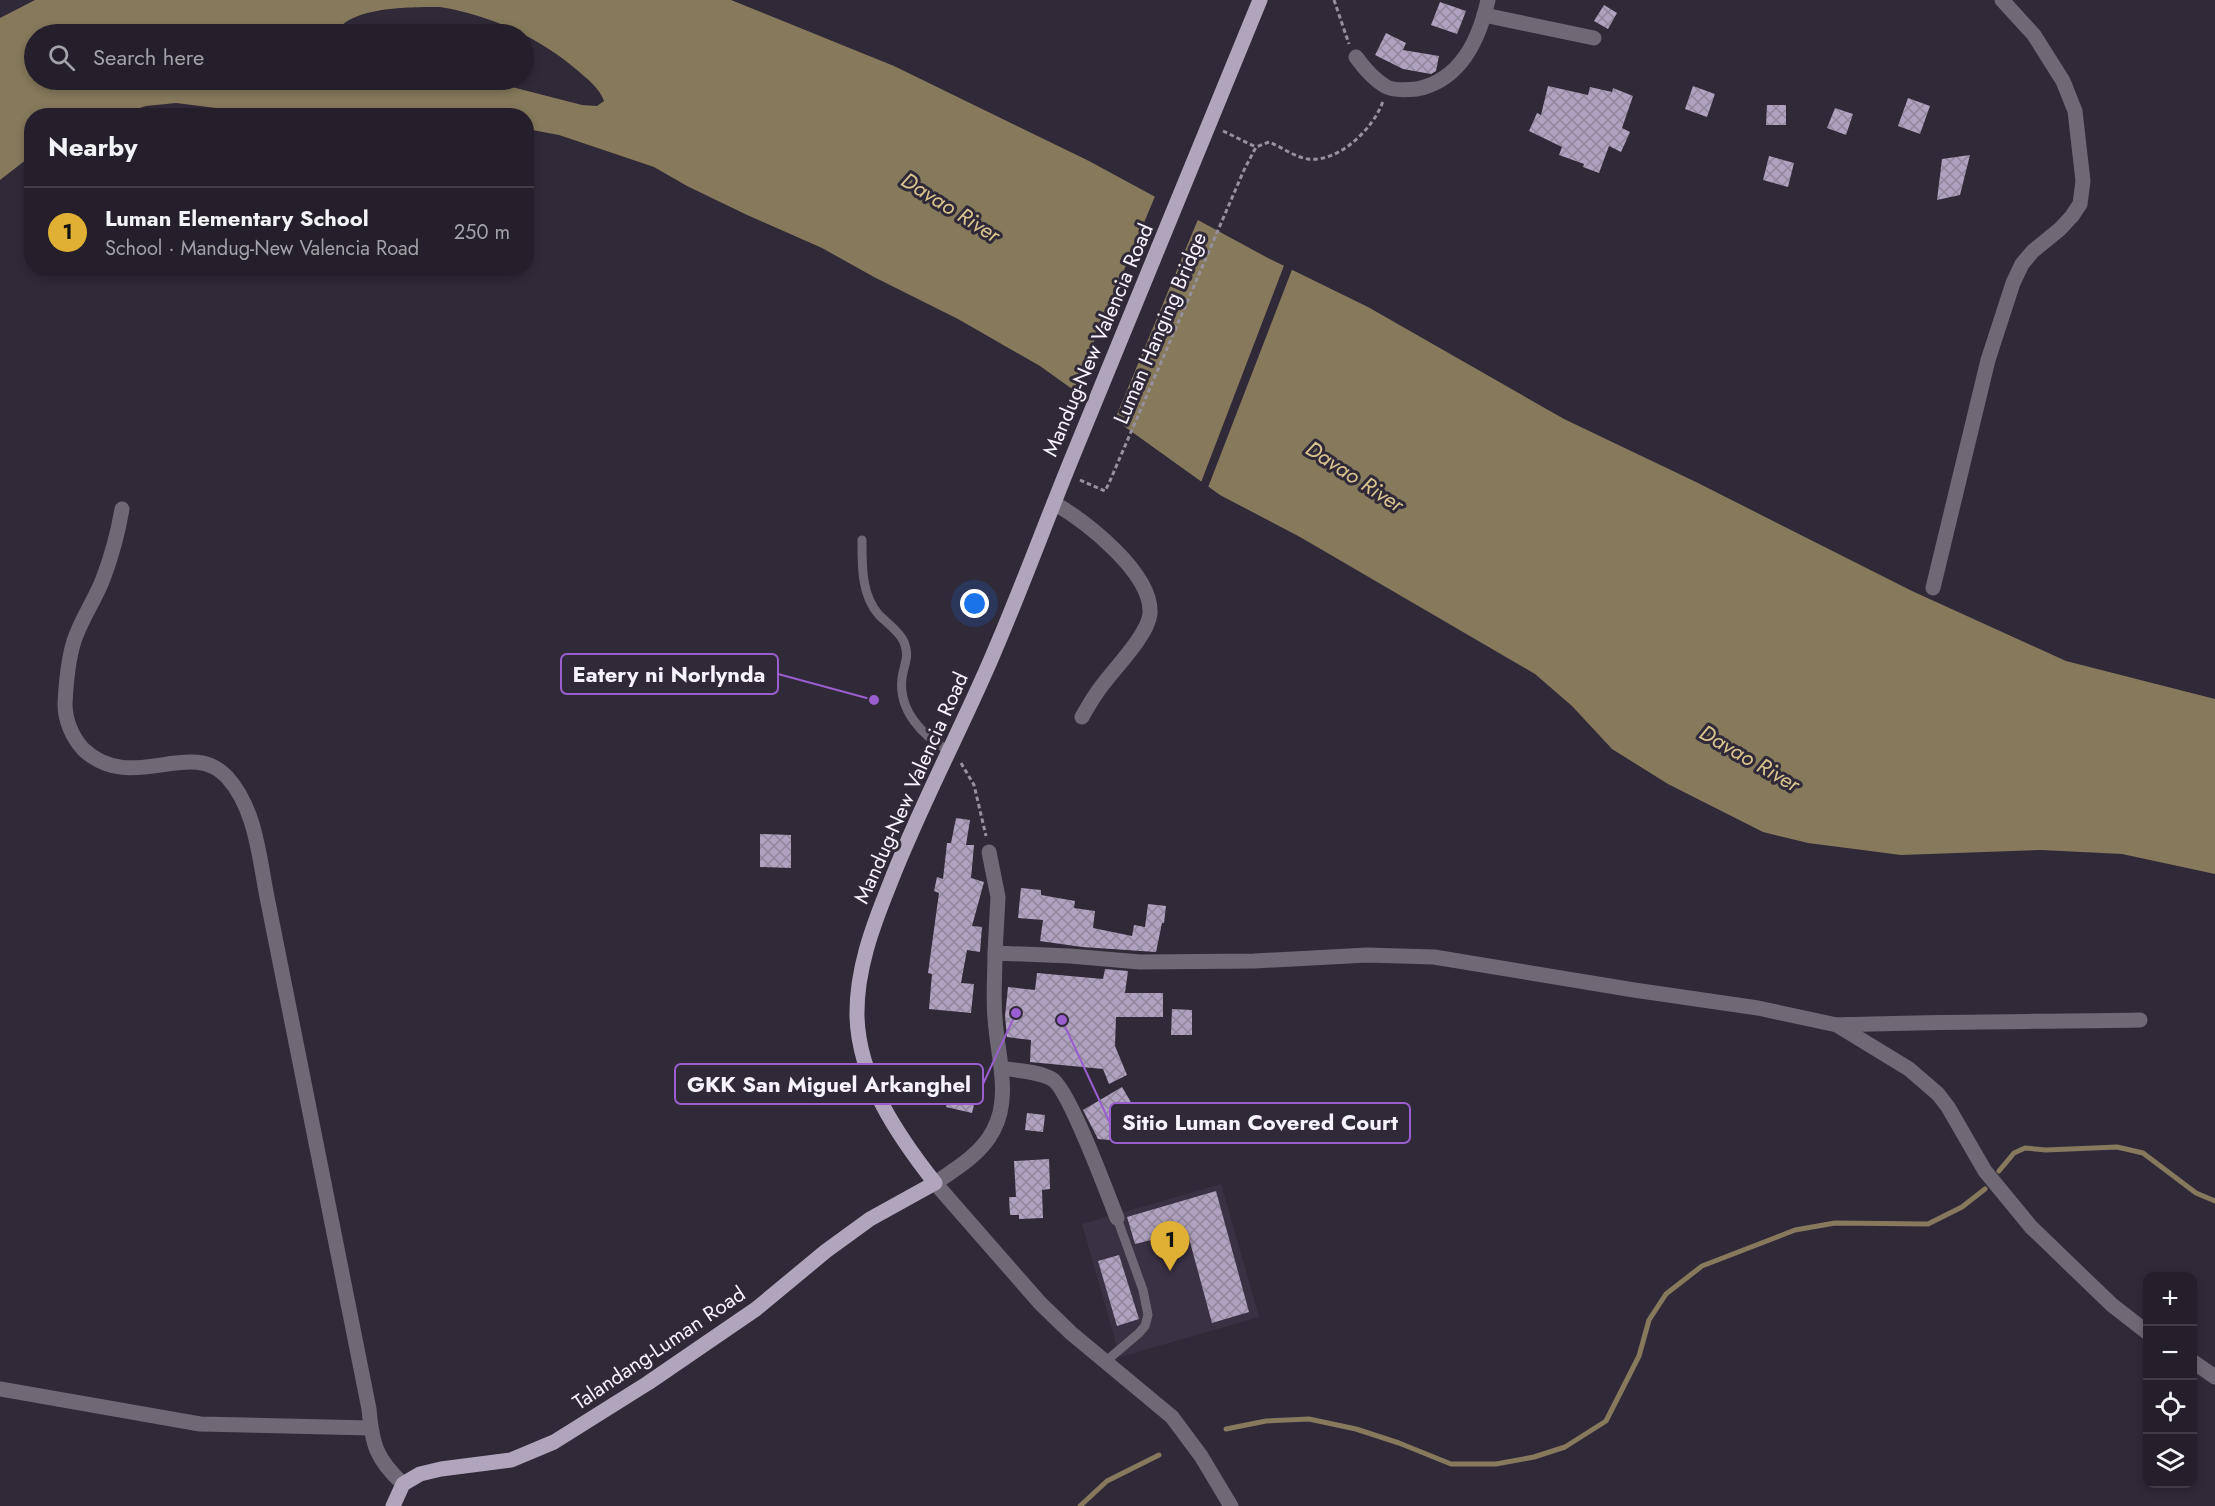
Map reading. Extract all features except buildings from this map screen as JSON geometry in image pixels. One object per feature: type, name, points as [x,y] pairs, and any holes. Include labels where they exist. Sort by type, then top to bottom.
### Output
[{"type":"main road","name":"Mandug-New Valencia Road","points":[[936,1183],[893,1125],[876,1090],[863,1055],[857,1018],[859,977],[867,945],[900,858],[992,656],[1260,0]]},
{"type":"main road","name":"Talandang-Luman Road","points":[[403,1484],[420,1474],[441,1469],[511,1460],[554,1442],[648,1383],[756,1309],[870,1219],[936,1183]]},
{"type":"main road","points":[[393,1506],[403,1484]]},
{"type":"street","points":[[1933,588],[1988,360],[2013,283],[2022,264],[2033,251],[2072,216],[2080,204],[2083,182],[2080,139],[2075,111],[2063,81],[2034,35],[2002,0]]},
{"type":"street","points":[[1356,57],[1376,80],[1388,88],[1414,89],[1427,86],[1455,70],[1467,55],[1486,7],[1594,38]]},
{"type":"street","points":[[1054,503],[1094,529],[1122,558],[1137,579],[1149,607],[1150,615],[1144,630],[1095,694],[1082,717]]},
{"type":"street","points":[[122,509],[112,553],[102,581],[75,640],[68,674],[65,706],[69,726],[77,742],[90,755],[108,765],[138,769],[199,762],[212,766],[227,777],[246,810],[253,826],[369,1408],[373,1445],[378,1457],[403,1484]]},
{"type":"street","points":[[936,1183],[962,1165],[982,1147],[994,1131],[1002,1107],[1002,1068],[995,1018],[998,897],[989,852]]},
{"type":"street","points":[[995,953],[1140,962],[1254,961],[1367,955],[1434,957],[1758,1008],[1837,1024],[2140,1020]]},
{"type":"street","points":[[1837,1024],[1910,1069],[1938,1094],[1985,1171],[2031,1227],[2112,1305],[2143,1329]]},
{"type":"street","points":[[1002,1068],[1039,1075],[1052,1079],[1059,1085],[1118,1218]]},
{"type":"street","name":"Mandug-New Valencia Road","points":[[936,1183],[1040,1303],[1105,1362],[1172,1417],[1201,1456],[1231,1506]]},
{"type":"street","points":[[2197,1364],[2215,1377]]},
{"type":"street","points":[[0,1389],[200,1424],[370,1428]]},
{"type":"lane","points":[[862,540],[862,570],[866,590],[875,609],[903,639],[908,656],[901,692],[906,708],[925,734],[949,751]]},
{"type":"lane","points":[[1105,1362],[1145,1326],[1148,1315],[1143,1290],[1118,1218]]},
{"type":"path","points":[[1334,0],[1341,26],[1356,57]]},
{"type":"path","points":[[1210,124],[1256,147],[1269,142],[1306,158],[1317,159],[1330,156],[1352,142],[1373,120],[1382,106],[1388,88]]},
{"type":"path","name":"Luman Hanging Bridge","points":[[1066,473],[1105,491],[1256,147]]},
{"type":"path","points":[[949,751],[965,768],[974,785],[989,852]]},
{"type":"shaded area","points":[[1221,1184],[1259,1317],[1120,1357],[1082,1224]]},
{"type":"water","name":"Davao River","points":[[35,0],[731,0],[894,66],[1089,161],[1268,258],[1368,307],[1564,419],[1696,482],[1912,591],[2066,661],[2215,699],[2215,874],[2122,854],[2041,850],[1901,855],[1808,843],[1763,832],[1668,784],[1612,749],[1572,706],[1535,674],[1300,537],[1220,495],[1040,366],[958,319],[822,248],[745,214],[654,167],[559,135],[534,130],[534,108],[216,108],[176,103],[140,108],[24,108],[24,161],[0,180],[0,18]]},
{"type":"pier","points":[[1156,194],[1199,217],[1113,424],[1072,394]]},
{"type":"pier","points":[[1285,263],[1293,267],[1207,490],[1200,485]]},
{"type":"waterway","points":[[1999,1171],[2014,1153],[2025,1148],[2046,1150],[2117,1147],[2143,1153],[2196,1193],[2215,1201]]},
{"type":"waterway","points":[[1226,1429],[1266,1421],[1309,1419],[1356,1429],[1451,1464],[1496,1464],[1534,1457],[1565,1447],[1606,1421],[1639,1356],[1649,1320],[1666,1294],[1702,1266],[1795,1230],[1835,1223],[1928,1224],[1962,1207],[1985,1189]]},
{"type":"waterway","points":[[1080,1506],[1107,1481],[1159,1455]]},
{"type":"place","name":"Eatery ni Norlynda","points":[[874,700]]},
{"type":"place","name":"GKK San Miguel Arkanghel","points":[[1016,1013]]},
{"type":"place","name":"Sitio Luman Covered Court","points":[[1062,1020]]},
{"type":"place","name":"Luman Elementary School","points":[[1170,1271]]}]
